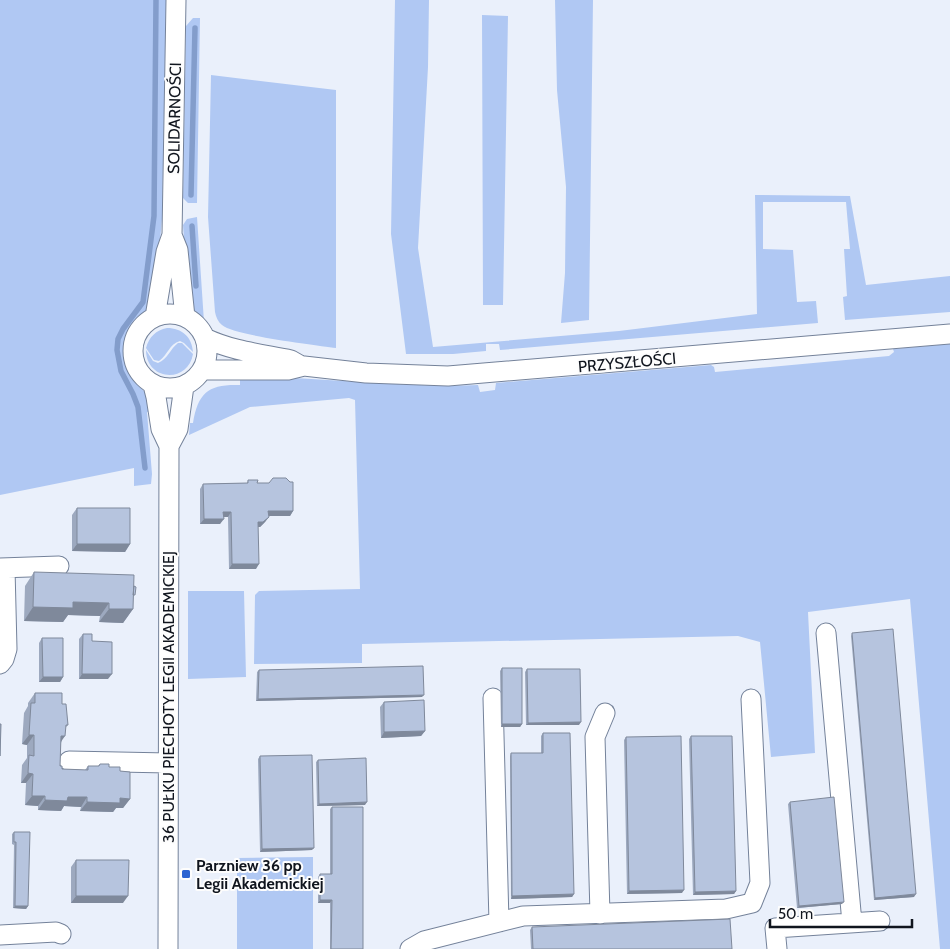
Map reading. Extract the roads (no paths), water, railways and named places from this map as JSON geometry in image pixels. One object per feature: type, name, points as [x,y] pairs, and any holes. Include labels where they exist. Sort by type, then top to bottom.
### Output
[{"type":"street","name":"SOLIDARNOŚCI","points":[[155,316],[166,252],[172,235],[176,0]]},
{"type":"street","name":"SOLIDARNOŚCI","points":[[172,235],[178,250],[185,317]]},
{"type":"street","points":[[170,314],[185,317],[197,326],[205,338],[207,354],[202,370],[194,380],[184,386],[168,388],[153,385],[139,374],[135,366],[132,352],[138,330],[155,316],[170,314]]},
{"type":"street","name":"PRZYSZŁOŚCI","points":[[205,338],[217,344],[291,360],[304,366],[366,373],[448,376],[950,334]]},
{"type":"street","name":"PRZYSZŁOŚCI","points":[[202,370],[288,370],[304,366]]},
{"type":"street","name":"36 PUŁKU PIECHOTY LEGII AKADEMICKIEJ","points":[[153,385],[160,429],[169,446]]},
{"type":"street","name":"36 PUŁKU PIECHOTY LEGII AKADEMICKIEJ","points":[[168,949],[169,446],[178,429],[184,386]]},
{"type":"street","points":[[0,664],[4,659],[7,649],[3,568],[60,566]]},
{"type":"street","points":[[826,633],[852,923]]},
{"type":"street","points":[[493,698],[499,922]]},
{"type":"street","points":[[410,949],[424,941],[523,916],[726,909],[752,903],[760,883],[751,699]]},
{"type":"street","points":[[600,914],[595,737],[605,713]]},
{"type":"street","points":[[69,760],[168,763]]},
{"type":"street","points":[[777,949],[775,928],[880,921]]},
{"type":"street","points":[[0,935],[56,932],[61,934]]},
{"type":"waterway","points":[[145,468],[138,407],[121,371],[117,350],[118,339],[123,329],[143,302],[154,216],[156,0]]},
{"type":"waterway","points":[[191,195],[195,28]]},
{"type":"waterway","points":[[192,226],[196,286]]},
{"type":"place","name":"Parzniew 36 pp Legii Akademickiej","points":[[186,874]]}]
